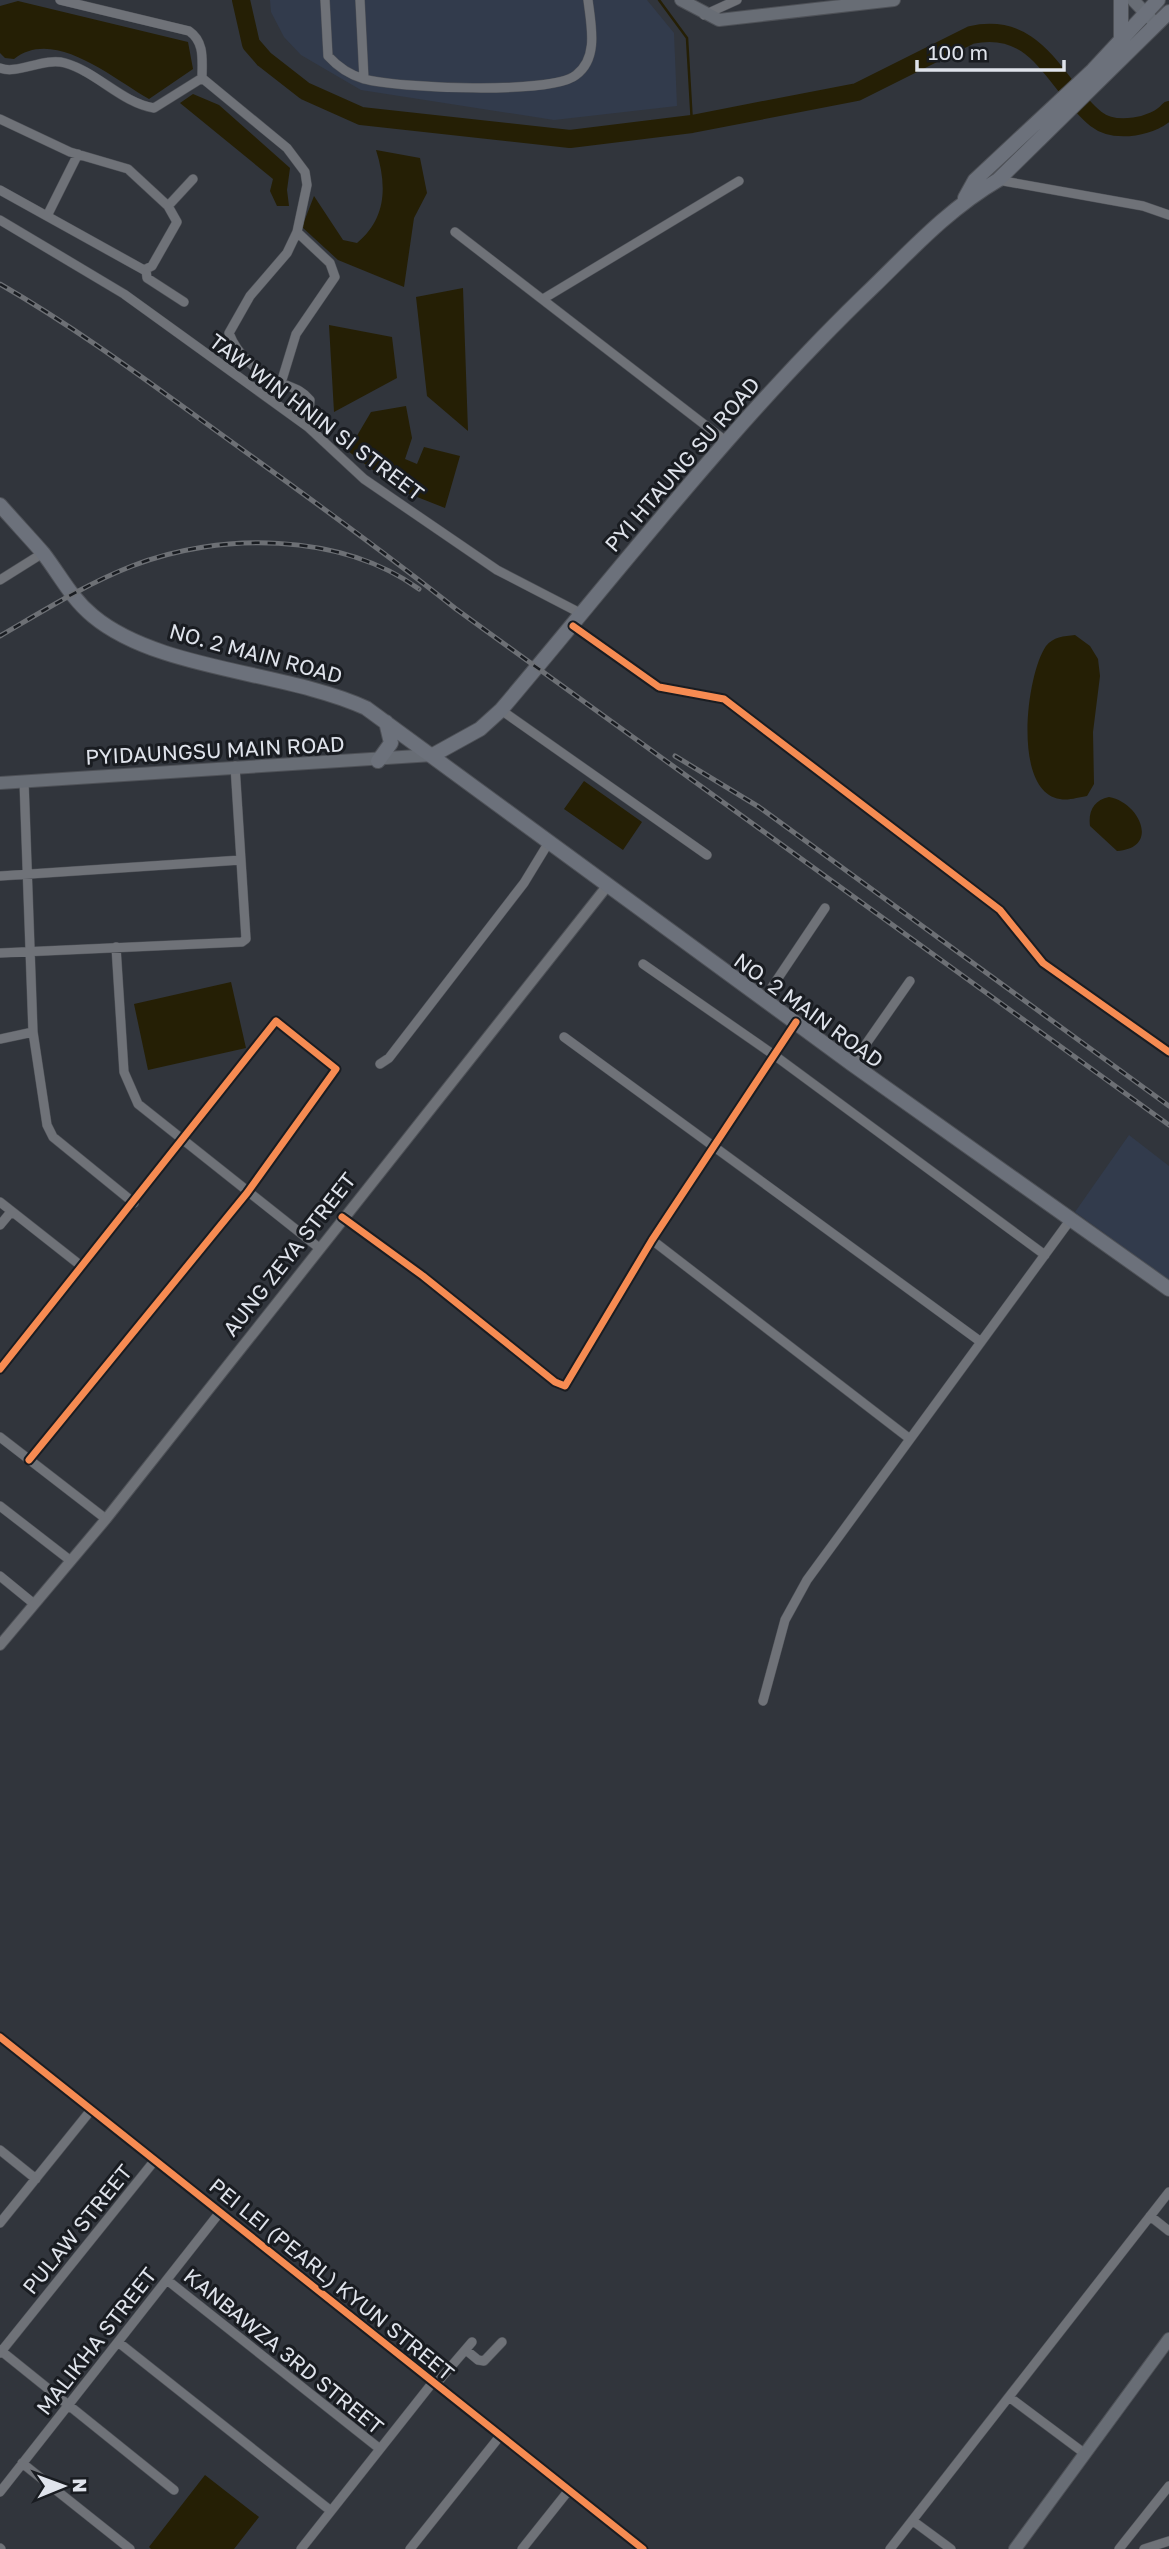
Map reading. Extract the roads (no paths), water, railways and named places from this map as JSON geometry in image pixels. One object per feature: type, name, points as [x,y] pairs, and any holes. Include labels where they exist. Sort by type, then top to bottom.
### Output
[{"type":"main road","points":[[681,0],[704,15],[719,20],[894,0]]},
{"type":"main road","points":[[1121,0],[1121,38]]},
{"type":"main road","points":[[1133,0],[1156,24]]},
{"type":"main road","name":"PYI HTAUNG SU ROAD","points":[[1097,75],[1121,38],[1158,0]]},
{"type":"main road","name":"PYI HTAUNG SU ROAD","points":[[433,755],[480,729],[501,710],[727,442],[835,322],[965,200],[998,180],[1055,116],[1169,12]]},
{"type":"main road","name":"PYI HTAUNG SU ROAD","points":[[965,200],[975,180],[1055,116]]},
{"type":"main road","name":"NO. 2 MAIN ROAD","points":[[0,505],[43,553],[71,595],[94,617],[118,633],[164,651],[319,690],[366,708],[852,1064],[1168,1287]]},
{"type":"main road","points":[[378,761],[391,743],[385,720]]},
{"type":"main road","name":"PYIDAUNGSU MAIN ROAD","points":[[0,783],[236,766],[378,761],[433,755]]},
{"type":"main road","points":[[1015,2549],[1167,2344]]},
{"type":"street","points":[[60,0],[190,31],[197,37],[202,48],[202,78]]},
{"type":"street","points":[[325,0],[328,56],[339,68],[364,79],[411,85],[518,87],[552,85],[575,77],[586,65],[592,53],[588,0]]},
{"type":"street","points":[[360,0],[364,79]]},
{"type":"street","points":[[704,15],[737,0]]},
{"type":"street","points":[[0,68],[16,69],[44,62],[62,62],[154,108],[202,78]]},
{"type":"street","points":[[202,78],[287,148],[305,172],[306,193],[297,232],[287,253],[250,296],[229,333],[234,347],[247,360],[281,383],[303,391],[310,400],[308,427]]},
{"type":"street","points":[[0,119],[78,154],[128,169],[168,206],[177,222],[152,266],[146,270]]},
{"type":"street","points":[[48,214],[78,154]]},
{"type":"street","points":[[168,206],[192,179]]},
{"type":"street","points":[[998,180],[1143,206],[1169,215]]},
{"type":"street","points":[[542,299],[739,181]]},
{"type":"street","points":[[0,190],[146,270]]},
{"type":"street","name":"TAW WIN HNIN SI STREET","points":[[0,220],[124,294],[308,427],[365,480],[497,570],[578,620],[659,687],[724,699],[1000,910],[1043,962],[1169,1052]]},
{"type":"street","points":[[281,383],[296,334],[335,278],[330,263],[297,232]]},
{"type":"street","points":[[455,232],[727,442]]},
{"type":"street","points":[[146,270],[147,278],[184,302]]},
{"type":"street","points":[[0,580],[43,553]]},
{"type":"street","points":[[501,710],[707,855]]},
{"type":"street","points":[[0,953],[246,939],[236,766]]},
{"type":"street","points":[[24,781],[33,1032],[50,1133],[134,1203]]},
{"type":"street","points":[[380,1064],[389,1058],[516,894],[549,842]]},
{"type":"street","points":[[0,876],[241,860]]},
{"type":"street","name":"AUNG ZEYA STREET","points":[[1,1642],[106,1519],[318,1247],[608,885]]},
{"type":"street","points":[[764,999],[825,908]]},
{"type":"street","points":[[116,947],[124,1072],[129,1090],[138,1104],[182,1142],[318,1247]]},
{"type":"street","points":[[643,964],[774,1055],[1045,1255]]},
{"type":"street","points":[[852,1064],[910,981]]},
{"type":"street","points":[[0,1369],[274,1024],[279,1022],[336,1069],[247,1193],[29,1460]]},
{"type":"street","points":[[342,1217],[561,1386],[565,1386],[652,1240],[796,1022]]},
{"type":"street","points":[[0,1039],[33,1032]]},
{"type":"street","points":[[564,1037],[981,1342]]},
{"type":"street","points":[[0,1202],[10,1213],[80,1265]]},
{"type":"street","points":[[0,1225],[10,1213]]},
{"type":"street","points":[[763,1701],[785,1620],[807,1580],[1071,1219]]},
{"type":"street","points":[[652,1240],[910,1439]]},
{"type":"street","points":[[0,1437],[106,1519]]},
{"type":"street","points":[[0,1506],[71,1561]]},
{"type":"street","points":[[0,1576],[33,1603]]},
{"type":"street","name":"PEI LEI (PEARL) KYUN STREET","points":[[0,2037],[643,2549]]},
{"type":"street","points":[[0,2223],[91,2110]]},
{"type":"street","points":[[0,2150],[36,2179]]},
{"type":"street","name":"PULAW STREET","points":[[0,2352],[155,2160]]},
{"type":"street","points":[[890,2549],[1169,2192]]},
{"type":"street","name":"MALIKHA STREET","points":[[0,2492],[220,2212]]},
{"type":"street","points":[[1150,2216],[1169,2231]]},
{"type":"street","name":"KANBAWZA 3RD STREET","points":[[167,2280],[380,2449]]},
{"type":"street","points":[[118,2342],[331,2511]]},
{"type":"street","points":[[301,2549],[434,2383],[469,2346],[478,2360],[484,2361],[502,2342]]},
{"type":"street","points":[[0,2352],[174,2490]]},
{"type":"street","points":[[1009,2397],[1084,2453]]},
{"type":"street","points":[[410,2549],[500,2436]]},
{"type":"street","points":[[22,2463],[130,2549]]},
{"type":"street","points":[[1119,2549],[1169,2486]]},
{"type":"street","points":[[522,2549],[569,2490]]},
{"type":"street","points":[[913,2521],[951,2549]]},
{"type":"street","points":[[1144,2549],[1169,2541]]},
{"type":"waterway","points":[[241,0],[251,44],[264,59],[305,91],[361,116],[570,139],[692,124],[857,92],[971,35],[994,33],[1013,37],[1030,46],[1082,105],[1104,124],[1134,127],[1154,121],[1169,110]]},
{"type":"waterway","points":[[659,0],[687,38],[692,124]]},
{"type":"railway","points":[[0,284],[59,320],[145,379],[456,609],[1169,1125]]},
{"type":"railway","points":[[0,636],[115,573],[166,555],[202,547],[278,543],[316,548],[353,557],[388,570],[419,589]]},
{"type":"railway","points":[[675,756],[759,807],[1169,1106]]}]
